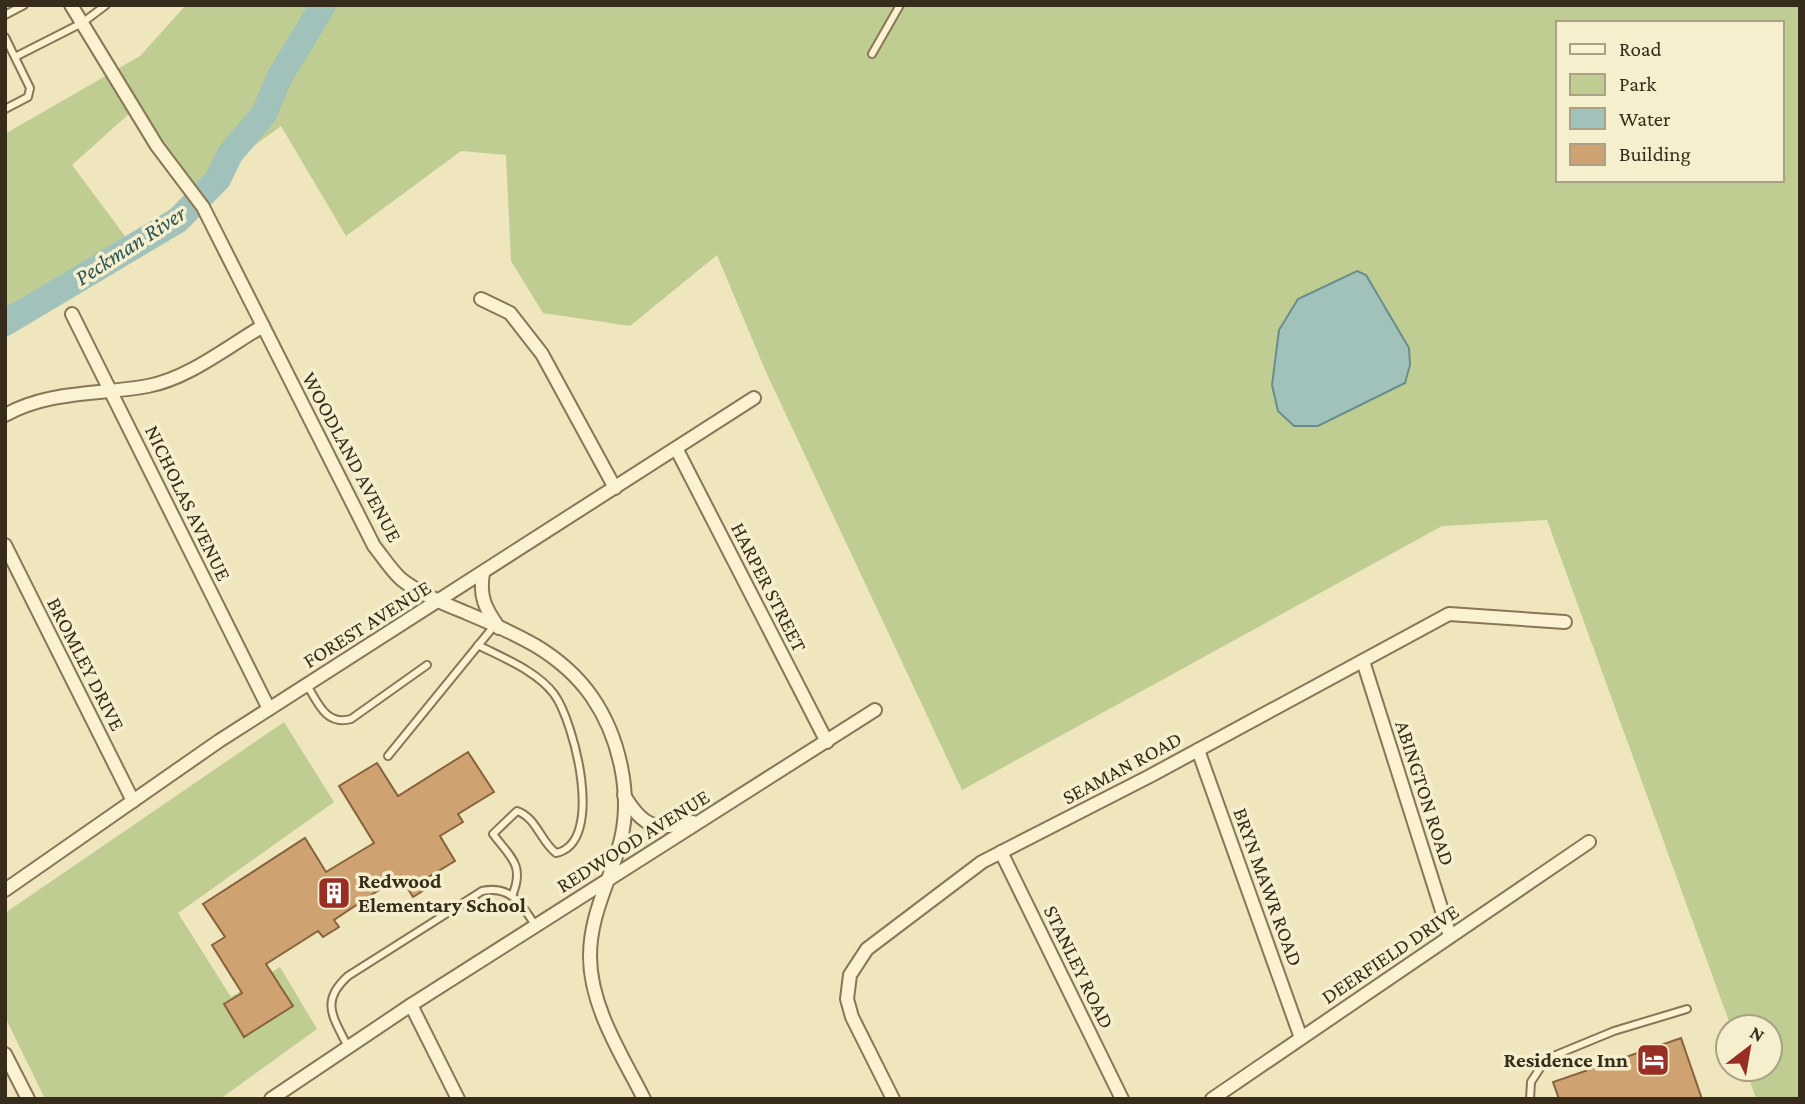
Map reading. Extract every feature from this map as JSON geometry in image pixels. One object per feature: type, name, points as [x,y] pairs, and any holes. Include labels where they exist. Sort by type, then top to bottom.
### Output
[{"type":"street","name":"WOODLAND AVENUE","points":[[71,5],[157,146],[199,202],[374,546],[402,579],[439,602],[547,652],[579,679],[603,714],[611,733],[624,794],[621,840],[591,926],[593,985],[603,1016],[644,1099]]},
{"type":"street","points":[[481,299],[509,313],[542,355],[615,488]]},
{"type":"street","name":"NICHOLAS AVENUE","points":[[72,314],[269,709]]},
{"type":"street","points":[[5,415],[22,406],[61,395],[149,386],[178,376],[263,326]]},
{"type":"street","name":"FOREST AVENUE","points":[[5,890],[269,709],[677,450],[754,398]]},
{"type":"street","name":"HARPER STREET","points":[[677,450],[827,742]]},
{"type":"street","name":"BROMLEY DRIVE","points":[[5,545],[133,800]]},
{"type":"street","points":[[483,573],[480,591],[483,606],[497,627]]},
{"type":"street","name":"SEAMAN ROAD","points":[[888,1097],[852,1017],[847,999],[850,975],[867,949],[982,862],[1198,750],[1449,614],[1565,622]]},
{"type":"street","name":"ABINGTON ROAD","points":[[1363,661],[1450,936]]},
{"type":"street","name":"REDWOOD AVENUE","points":[[275,1098],[411,1005],[876,710]]},
{"type":"street","name":"BRYN MAWR ROAD","points":[[1198,750],[1301,1038]]},
{"type":"street","points":[[624,794],[634,812],[649,825],[666,828],[700,821]]},
{"type":"street","name":"DEERFIELD DRIVE","points":[[1212,1099],[1589,842]]},
{"type":"street","name":"STANLEY ROAD","points":[[1001,852],[1122,1099]]},
{"type":"street","points":[[411,1005],[458,1099]]},
{"type":"street","points":[[5,1054],[28,1099]]},
{"type":"lane","points":[[5,15],[24,5]]},
{"type":"lane","points":[[15,57],[82,23],[106,5]]},
{"type":"lane","points":[[872,54],[900,5]]},
{"type":"lane","points":[[5,37],[30,93],[5,109]]},
{"type":"lane","points":[[388,756],[478,645],[497,627]]},
{"type":"lane","points":[[478,645],[544,682],[556,696],[580,764],[583,803],[581,823],[576,840],[566,851],[556,853],[548,846],[524,813],[517,811],[494,829],[493,834],[517,865],[519,877],[512,895]]},
{"type":"lane","points":[[307,685],[324,712],[332,720],[341,722],[351,719],[427,665]]},
{"type":"lane","points":[[348,1047],[332,1014],[331,1000],[337,986],[482,891],[494,889],[512,895],[519,900],[535,925]]},
{"type":"lane","points":[[1530,1099],[1531,1082],[1546,1059],[1614,1031],[1687,1009]]},
{"type":"green space","points":[[186,5],[1800,5],[1800,1099],[1756,1099],[1751,1083],[1784,1083],[1784,1013],[1726,1013],[1547,520],[1442,526],[962,790],[765,370],[717,255],[630,326],[543,313],[511,261],[506,155],[461,151],[346,236],[281,126],[189,193],[130,113],[72,165],[134,248],[5,325],[5,134],[140,56]],"holes":[[[1357,271],[1366,275],[1409,348],[1410,365],[1405,383],[1318,426],[1333,284]]]},
{"type":"green space","points":[[284,722],[334,802],[178,913],[231,997],[280,967],[317,1029],[220,1099],[45,1099],[5,1017],[5,913]]},
{"type":"water","points":[[1357,271],[1366,275],[1409,348],[1410,365],[1405,383],[1318,426],[1294,426],[1278,411],[1272,385],[1279,330],[1298,299]]},
{"type":"building","name":"Redwood Elementary School","points":[[468,752],[494,792],[458,814],[463,822],[440,836],[455,861],[427,878],[431,886],[413,897],[400,876],[334,920],[339,927],[323,937],[318,931],[266,964],[293,1006],[244,1037],[224,1004],[242,993],[212,945],[225,937],[203,904],[305,838],[326,872],[374,843],[339,786],[377,763],[398,796]]},
{"type":"building","name":"Residence Inn","points":[[1681,1038],[1702,1099],[1559,1099],[1553,1082]]},
{"type":"waterway","name":"Peckman River","points":[[5,323],[178,220],[218,179],[230,154],[264,114],[279,78],[323,5]]},
{"type":"place","name":"Redwood Elementary School","points":[[334,893]]},
{"type":"place","name":"Residence Inn","points":[[1653,1060]]}]
